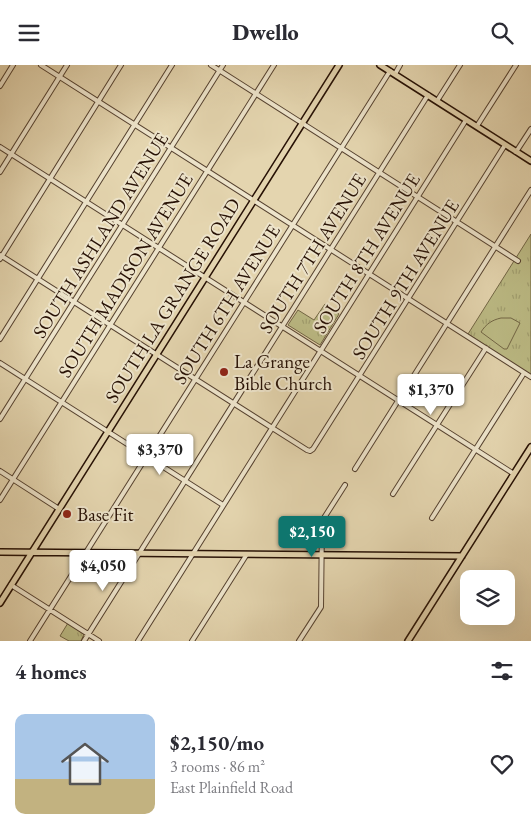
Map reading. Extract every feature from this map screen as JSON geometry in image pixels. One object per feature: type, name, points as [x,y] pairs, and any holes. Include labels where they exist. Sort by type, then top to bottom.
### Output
[{"type":"main road","name":"SOUTH LA GRANGE ROAD","points":[[0,603],[339,65]]},
{"type":"main road","points":[[380,65],[531,161]]},
{"type":"main road","points":[[408,641],[531,447]]},
{"type":"main road","points":[[0,552],[462,556]]},
{"type":"street","points":[[0,85],[13,65]]},
{"type":"street","points":[[41,65],[531,377]]},
{"type":"street","points":[[0,172],[67,65]]},
{"type":"street","points":[[121,65],[0,257],[272,428]]},
{"type":"street","points":[[0,339],[172,65]]},
{"type":"street","points":[[211,65],[518,261]]},
{"type":"street","name":"SOUTH ASHLAND AVENUE","points":[[0,419],[223,65]]},
{"type":"street","name":"SOUTH MADISON AVENUE","points":[[0,500],[274,65]]},
{"type":"street","name":"SOUTH 6TH AVENUE","points":[[30,641],[341,148],[392,72],[400,65]]},
{"type":"street","points":[[437,101],[460,65]]},
{"type":"street","points":[[477,127],[516,65]]},
{"type":"street","name":"SOUTH 7TH AVENUE","points":[[84,641],[428,95]]},
{"type":"street","name":"SOUTH 8TH AVENUE","points":[[138,641],[466,120]]},
{"type":"street","points":[[516,152],[531,129]]},
{"type":"street","name":"SOUTH 9TH AVENUE","points":[[272,428],[307,450],[313,449],[505,145]]},
{"type":"street","points":[[0,147],[514,474]]},
{"type":"street","points":[[355,469],[531,190]]},
{"type":"street","points":[[393,494],[486,348]]},
{"type":"street","points":[[0,363],[224,505]]},
{"type":"street","points":[[432,518],[524,373]]},
{"type":"street","points":[[0,471],[59,509]]},
{"type":"street","points":[[300,641],[321,607],[322,521],[344,485]]},
{"type":"street","points":[[192,641],[247,554]]},
{"type":"street","points":[[11,585],[99,641]]},
{"type":"green space","points":[[531,234],[531,375],[468,334]]},
{"type":"green space","points":[[325,304],[339,314],[320,345],[288,325],[298,310],[314,320]]},
{"type":"green space","points":[[501,318],[511,318],[520,323],[507,349],[504,349],[481,332],[490,323]]},
{"type":"green space","points":[[68,623],[84,634],[81,641],[69,641],[60,636]]},
{"type":"place","name":"La Grange Bible Church","points":[[224,372]]},
{"type":"place","name":"Base Fit","points":[[67,514]]}]
